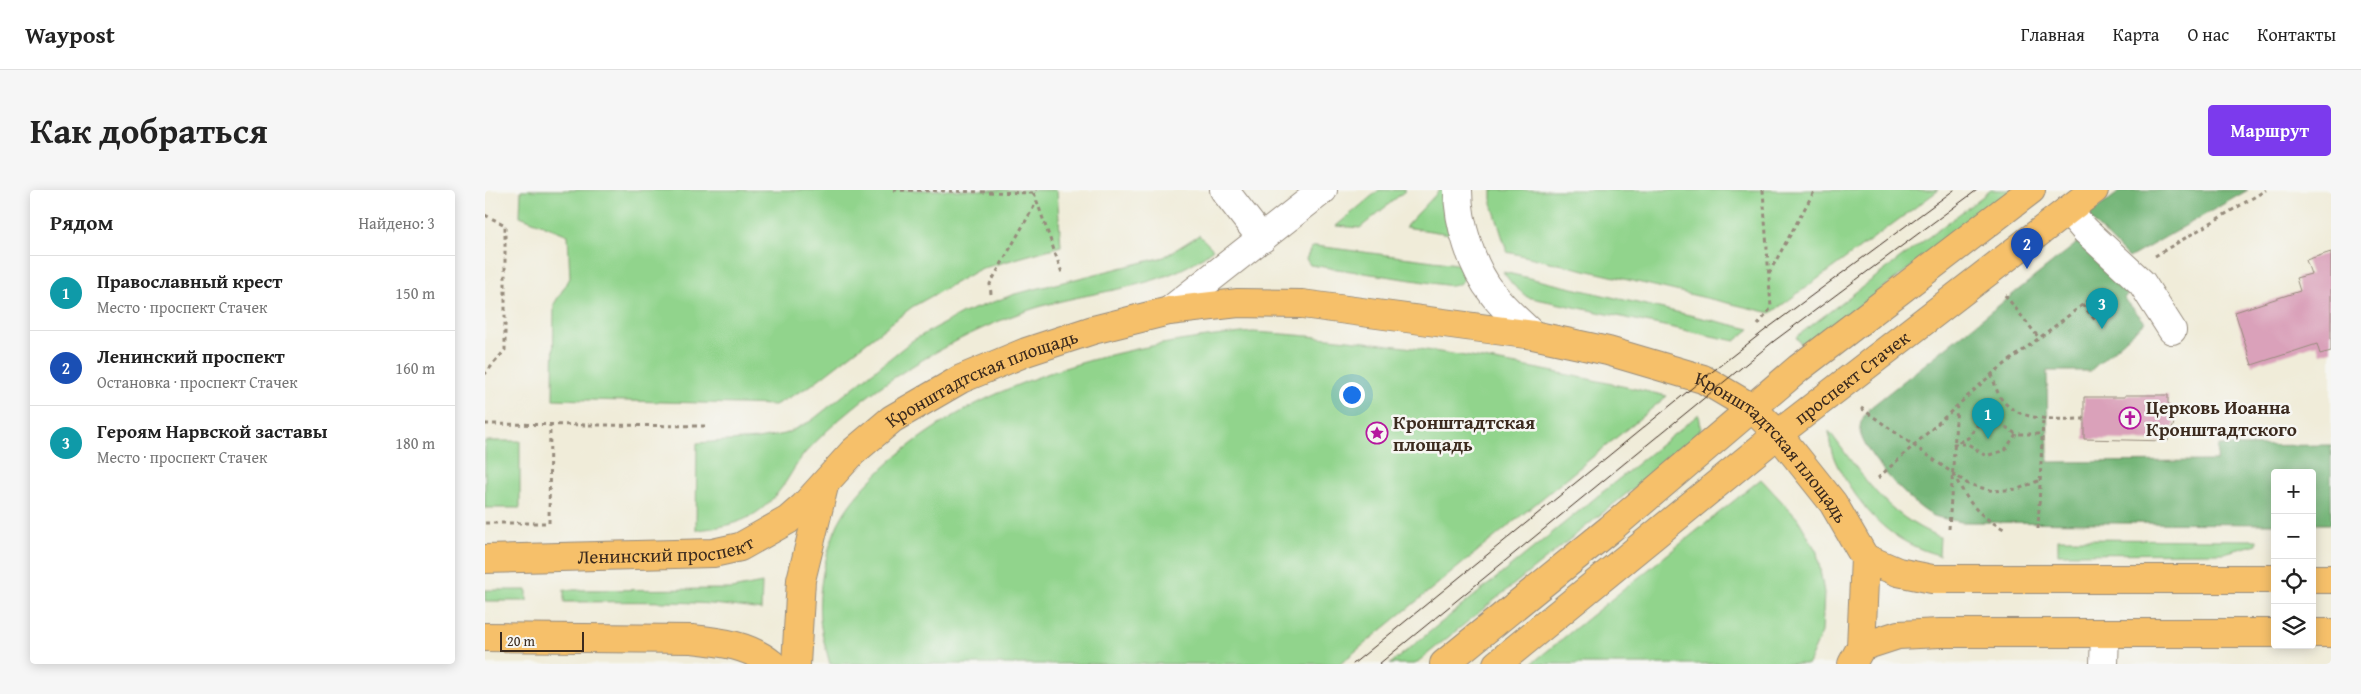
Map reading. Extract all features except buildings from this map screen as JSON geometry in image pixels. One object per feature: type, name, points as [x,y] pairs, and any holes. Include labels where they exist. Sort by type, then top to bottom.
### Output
[{"type":"main road","name":"проспект Стачек","points":[[1444,664],[1610,529],[1807,362],[2031,190]]},
{"type":"main road","name":"проспект Стачек","points":[[1497,664],[1778,434],[2094,190]]},
{"type":"main road","name":"Кронштадтская площадь","points":[[796,664],[801,580],[825,482],[853,452],[892,420],[961,379],[1026,352],[1068,338],[1169,311],[1238,303],[1302,304],[1533,336],[1608,351],[1671,368],[1703,379],[1752,408],[1778,434],[1833,503],[1865,558]]},
{"type":"main road","name":"Ленинский проспект","points":[[485,559],[713,553],[740,547],[787,520],[804,506],[825,482]]},
{"type":"main road","points":[[1856,656],[1865,558],[1897,572],[1932,579],[2271,579]]},
{"type":"main road","points":[[2316,579],[2331,580]]},
{"type":"main road","points":[[1856,656],[1897,635],[2271,633]]},
{"type":"main road","points":[[2316,633],[2331,633]]},
{"type":"main road","points":[[485,637],[692,639],[723,642],[759,653],[772,664]]},
{"type":"street","points":[[1224,190],[1262,239]]},
{"type":"street","points":[[1169,311],[1323,190]]},
{"type":"street","points":[[1458,190],[1464,234],[1472,257],[1492,294],[1533,336]]},
{"type":"street","points":[[2068,210],[2085,230],[2142,283],[2172,330]]},
{"type":"street","points":[[2104,664],[2105,633]]},
{"type":"path","points":[[893,190],[1035,191],[1062,273]]},
{"type":"path","points":[[1759,325],[1771,308],[1763,190]]},
{"type":"path","points":[[1769,274],[1815,190]]},
{"type":"path","points":[[1878,478],[1992,374],[2082,304],[2129,271],[2266,190]]},
{"type":"path","points":[[991,294],[990,284],[1037,201]]},
{"type":"path","points":[[485,215],[505,225],[505,350],[485,374]]},
{"type":"path","points":[[2004,294],[2039,338]]},
{"type":"path","points":[[2082,304],[2095,320]]},
{"type":"path","points":[[1992,374],[1999,396],[2014,412],[2043,418],[2085,418]]},
{"type":"path","points":[[1949,529],[1957,404]]},
{"type":"path","points":[[1861,408],[1968,484],[1993,491],[2018,489],[2040,480]]},
{"type":"path","points":[[2037,529],[2043,418]]},
{"type":"path","points":[[1954,444],[1968,438],[1979,423],[2001,424],[2016,434],[2043,434]]},
{"type":"path","points":[[485,424],[706,426]]},
{"type":"path","points":[[485,523],[549,523],[550,425]]},
{"type":"path","points":[[1954,444],[1968,444],[1986,456],[2005,450],[2016,434]]},
{"type":"path","points":[[1952,472],[1972,506],[1989,521],[2004,529]]},
{"type":"green space","points":[[521,190],[1057,190],[1061,246],[980,269],[912,307],[810,386],[775,405],[553,399],[554,304],[570,278],[568,235],[520,216]]},
{"type":"green space","points":[[1379,190],[1406,190],[1360,228],[1336,226]]},
{"type":"green space","points":[[1440,190],[1443,190],[1450,234],[1405,227]]},
{"type":"green space","points":[[1492,190],[1939,190],[1771,313],[1507,252],[1492,204]]},
{"type":"green space","points":[[1991,190],[2013,190],[1804,348],[1796,337]]},
{"type":"green space","points":[[2122,190],[2248,190],[2129,258],[2087,216]]},
{"type":"green space","points":[[1199,235],[1213,249],[1178,271],[1139,284],[1037,307],[979,330],[924,359],[878,388],[827,431],[804,454],[785,483],[767,505],[736,523],[696,530],[697,443],[758,439],[785,434],[811,421],[913,340],[963,313],[1015,294],[1164,257]]},
{"type":"green space","points":[[2081,240],[2134,288],[2124,298],[2145,322],[2090,371],[2047,371],[2048,462],[2217,461],[2218,446],[2331,445],[2331,524],[2316,524],[2316,469],[2271,469],[2271,524],[1961,522],[1944,519],[1925,511],[1914,502],[1890,478],[1870,452],[1863,440],[1860,428],[1861,421],[1871,407]]},
{"type":"green space","points":[[1316,246],[1457,264],[1464,268],[1465,275],[1459,284],[1452,286],[1310,265],[1306,259],[1311,248]]},
{"type":"green space","points":[[1503,272],[1750,329],[1735,341],[1527,297],[1513,285]]},
{"type":"green space","points":[[1253,332],[1357,341],[1461,355],[1667,396],[1340,664],[830,664],[821,627],[820,591],[827,554],[838,523],[852,501],[875,476],[913,443],[956,415],[1002,392],[1051,372],[1101,357],[1153,346],[1204,337]]},
{"type":"green space","points":[[1699,414],[1701,428],[1697,437],[1415,664],[1390,664]]},
{"type":"green space","points":[[1829,431],[1865,479],[1890,506],[1921,528],[1940,537],[1939,555],[1911,545],[1899,538],[1868,511],[1838,467],[1832,454]]},
{"type":"green space","points":[[485,441],[520,441],[520,508],[485,508]]},
{"type":"green space","points":[[1761,479],[1798,519],[1817,552],[1824,593],[1822,632],[1808,664],[1531,664]]},
{"type":"green space","points":[[2058,539],[2257,540],[2257,544],[2224,553],[2058,554]]},
{"type":"green space","points":[[762,583],[761,610],[737,606],[688,603],[564,602],[564,590],[732,589]]},
{"type":"green space","points":[[485,590],[527,590],[527,601],[485,601]]},
{"type":"tram line","points":[[1353,664],[1703,379],[1764,331],[1954,190]]},
{"type":"tram line","points":[[1379,664],[1774,341],[1977,190]]},
{"type":"place","name":"Ленинский проспект","points":[[2027,269]]},
{"type":"place","name":"Героям Нарвской заставы","points":[[2102,329]]},
{"type":"place","name":"Церковь Иоанна Кронштадтского","points":[[2130,418]]},
{"type":"place","name":"Кронштадтская площадь","points":[[1377,433]]},
{"type":"place","name":"Православный крест","points":[[1988,439]]}]
